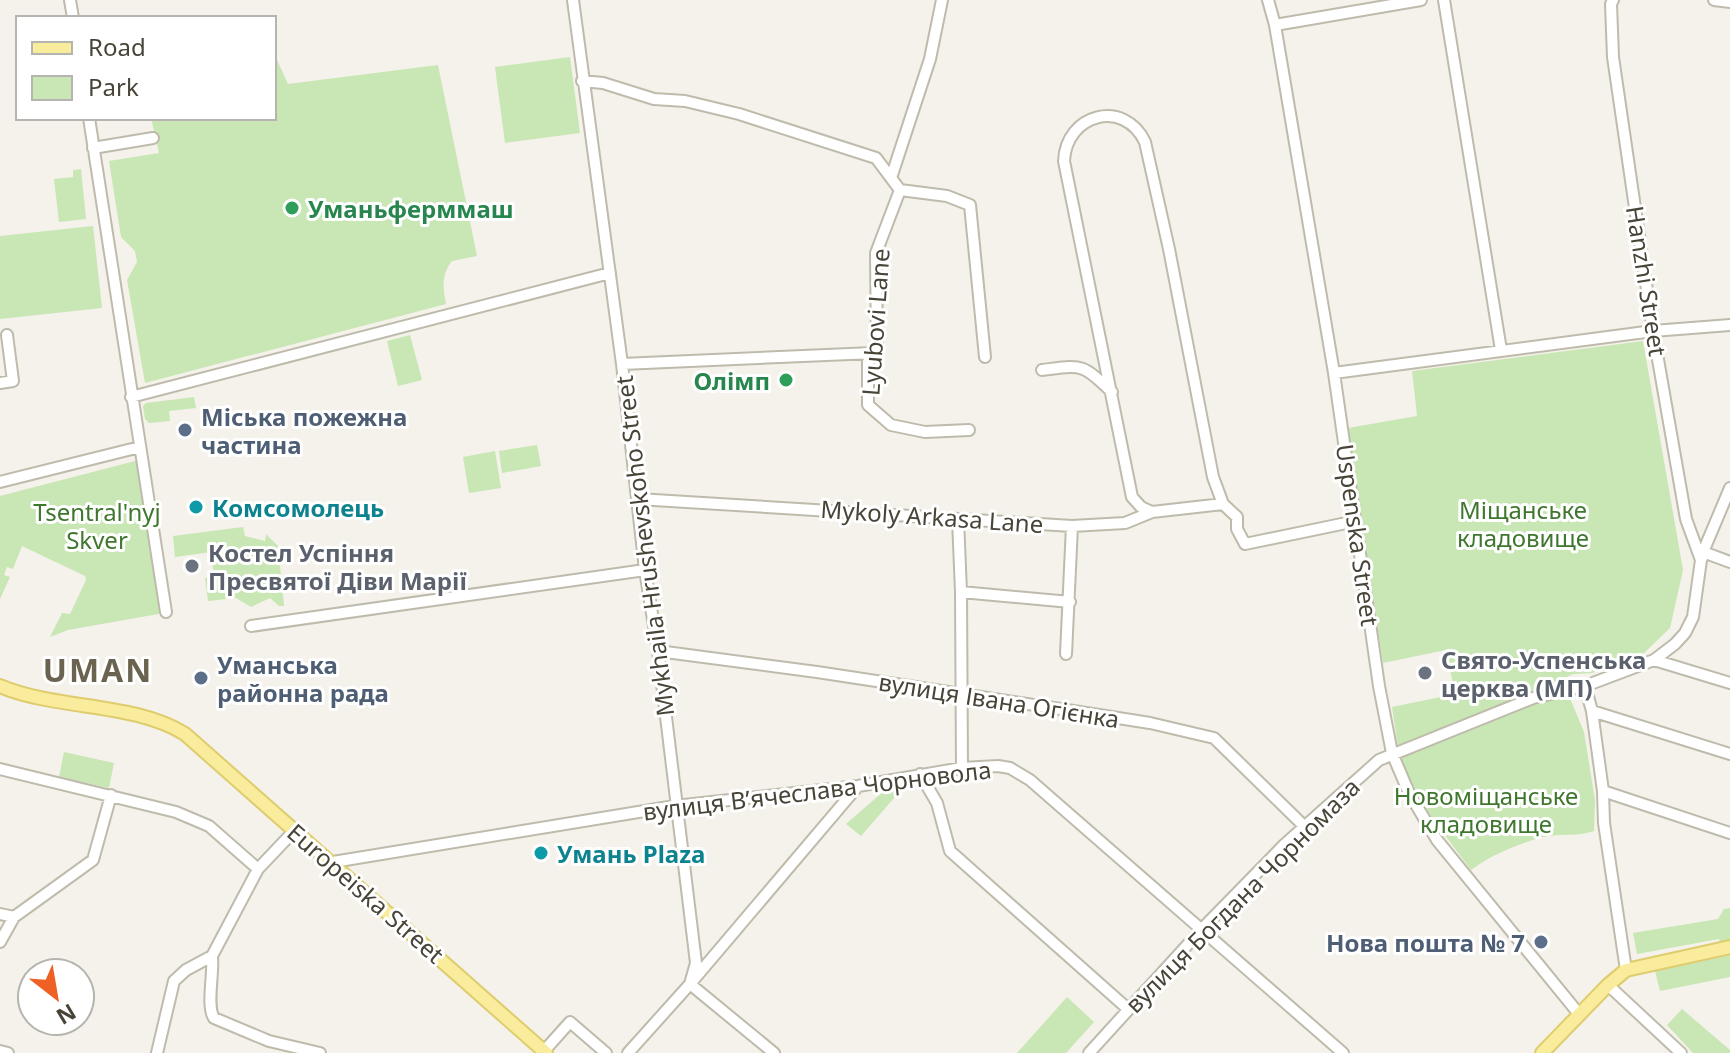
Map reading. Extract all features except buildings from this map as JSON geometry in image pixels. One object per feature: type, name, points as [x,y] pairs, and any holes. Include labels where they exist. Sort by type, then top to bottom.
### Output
[{"type":"main road","name":"Europeiska Street","points":[[0,686],[35,698],[158,721],[185,734],[545,1052]]},
{"type":"main road","points":[[1542,1053],[1626,970],[1730,947]]},
{"type":"street","name":"Mykhaila Hrushevskoho Street","points":[[573,0],[622,364],[645,570],[658,651],[696,963],[690,984]]},
{"type":"street","points":[[891,178],[930,59],[942,0]]},
{"type":"street","name":"Uspenska Street","points":[[1268,0],[1275,25],[1334,373],[1379,686],[1392,753],[1409,793],[1437,840],[1579,1014]]},
{"type":"street","points":[[1275,25],[1388,3],[1421,0]]},
{"type":"street","points":[[1444,0],[1501,350]]},
{"type":"street","points":[[1714,0],[1730,2]]},
{"type":"street","name":"Hanzhi Street","points":[[1611,1],[1613,57],[1653,331],[1686,519],[1702,556]]},
{"type":"street","points":[[582,81],[603,83],[654,99],[685,101],[739,114],[876,158],[900,190],[947,196],[970,205],[985,357]]},
{"type":"street","points":[[1152,512],[1141,507],[1132,497],[1064,161],[1067,144],[1076,129],[1100,117],[1124,119],[1137,129],[1145,142],[1213,477],[1223,504],[1237,517],[1237,529],[1245,544],[1356,521]]},
{"type":"street","points":[[89,120],[166,612]]},
{"type":"street","points":[[93,148],[153,138]]},
{"type":"street","name":"Lyubovi Lane","points":[[900,190],[876,253],[877,348],[868,362],[868,405],[891,425],[925,432],[969,430]]},
{"type":"street","points":[[131,397],[610,273]]},
{"type":"street","points":[[1334,373],[1653,331],[1730,325]]},
{"type":"street","points":[[0,383],[13,381],[7,335]]},
{"type":"street","points":[[622,364],[873,353]]},
{"type":"street","points":[[1042,370],[1072,365],[1082,367],[1112,392]]},
{"type":"street","points":[[0,482],[140,447]]},
{"type":"street","points":[[1654,660],[1685,633],[1693,617],[1702,556],[1730,488]]},
{"type":"street","name":"Mykoly Arkasa Lane","points":[[638,499],[870,511],[1072,526],[1125,523],[1152,512],[1223,504]]},
{"type":"street","points":[[958,519],[962,768]]},
{"type":"street","points":[[1066,654],[1072,526]]},
{"type":"street","points":[[1702,556],[1730,562]]},
{"type":"street","points":[[251,626],[645,570]]},
{"type":"street","points":[[961,592],[1070,602]]},
{"type":"street","name":"вулиця Івана Огієнка","points":[[658,651],[1150,723],[1214,738],[1304,826]]},
{"type":"street","points":[[1654,660],[1730,683]]},
{"type":"street","name":"вулиця Богдана Чорномаза","points":[[1089,1053],[1201,930],[1304,826],[1366,769],[1392,753],[1533,698],[1585,686],[1654,660]]},
{"type":"street","points":[[1585,686],[1592,711],[1603,791],[1604,823],[1626,970]]},
{"type":"street","points":[[1592,711],[1730,754]]},
{"type":"street","name":"вулиця В’ячеслава Чорновола","points":[[333,862],[675,806],[858,786],[920,774],[998,766],[1019,772],[1343,1053]]},
{"type":"street","points":[[0,769],[176,812],[199,821],[258,869]]},
{"type":"street","points":[[920,774],[937,803],[950,851],[1128,1009]]},
{"type":"street","points":[[628,1053],[858,786]]},
{"type":"street","points":[[1603,791],[1730,833]]},
{"type":"street","points":[[0,942],[14,917],[93,860],[111,795]]},
{"type":"street","points":[[295,830],[258,869],[212,956],[210,1009],[214,1018],[269,1041],[320,1053]]},
{"type":"street","points":[[0,914],[14,917]]},
{"type":"street","points":[[157,1053],[174,981],[186,970],[212,956]]},
{"type":"street","points":[[690,984],[774,1053]]},
{"type":"street","points":[[1608,985],[1681,1053]]},
{"type":"street","points":[[545,1052],[570,1022],[606,1053]]},
{"type":"street","points":[[0,1051],[8,1053]]},
{"type":"green space","name":"Уманьферммаш","points":[[276,57],[288,84],[438,65],[477,256],[452,261],[448,266],[444,282],[446,304],[145,383],[127,280],[137,262],[135,251],[121,237],[109,161],[159,153],[151,120],[276,120]]},
{"type":"green space","points":[[570,57],[580,133],[505,143],[495,67]]},
{"type":"green space","points":[[81,169],[86,219],[59,222],[54,179],[73,177],[73,170]]},
{"type":"green space","points":[[93,226],[102,308],[0,319],[0,236]]},
{"type":"green space","points":[[410,335],[422,380],[398,386],[387,341]]},
{"type":"green space","name":"Міщанське кладовище","points":[[1643,341],[1683,570],[1670,628],[1643,654],[1592,673],[1573,674],[1562,679],[1584,732],[1595,800],[1594,831],[1534,840],[1496,855],[1471,870],[1417,798],[1400,761],[1392,707],[1455,694],[1446,650],[1383,663],[1348,428],[1417,416],[1412,371]]},
{"type":"green space","points":[[194,397],[196,408],[169,411],[170,421],[149,423],[145,419],[143,406],[146,403]]},
{"type":"green space","points":[[537,445],[541,466],[502,473],[499,451]]},
{"type":"green space","points":[[495,451],[501,488],[469,493],[463,457]]},
{"type":"green space","name":"Tsentral'nyj Skver","points":[[139,460],[164,613],[68,630],[50,637],[62,613],[70,614],[85,576],[22,546],[13,569],[7,567],[4,575],[10,577],[0,599],[0,496]]},
{"type":"green space","points":[[243,527],[245,536],[265,541],[266,534],[278,546],[284,606],[279,606],[270,598],[251,607],[236,598],[208,601],[205,578],[214,576],[211,552],[175,557],[173,536]]},
{"type":"green space","points":[[64,752],[114,763],[109,788],[59,777]]},
{"type":"green space","points":[[901,790],[861,836],[846,824],[884,791]]},
{"type":"green space","points":[[1730,908],[1730,943],[1721,944],[1719,939],[1637,954],[1633,933],[1718,919],[1724,909]]},
{"type":"green space","points":[[1730,955],[1730,977],[1660,991],[1655,971]]},
{"type":"green space","points":[[1067,997],[1094,1022],[1066,1053],[1017,1053]]},
{"type":"green space","points":[[1682,1009],[1730,1053],[1693,1053],[1667,1025]]},
{"type":"place","name":"Уманьферммаш","points":[[292,208]]},
{"type":"place","name":"Олімп","points":[[786,380]]},
{"type":"place","name":"Міська пожежна частина","points":[[185,430]]},
{"type":"place","name":"Комсомолець","points":[[196,507]]},
{"type":"place","name":"Костел Успіння Пресвятої Діви Марії","points":[[192,566]]},
{"type":"place","name":"Свято-Успенська церква (МП)","points":[[1425,673]]},
{"type":"place","name":"Уманська районна рада","points":[[201,678]]},
{"type":"place","name":"Умань Plaza","points":[[541,853]]},
{"type":"place","name":"Нова пошта № 7","points":[[1541,942]]},
{"type":"district","name":"UMAN","points":[[98,669]]},
{"type":"park label","name":"Новоміщанське кладовище","points":[[1486,809]]}]
